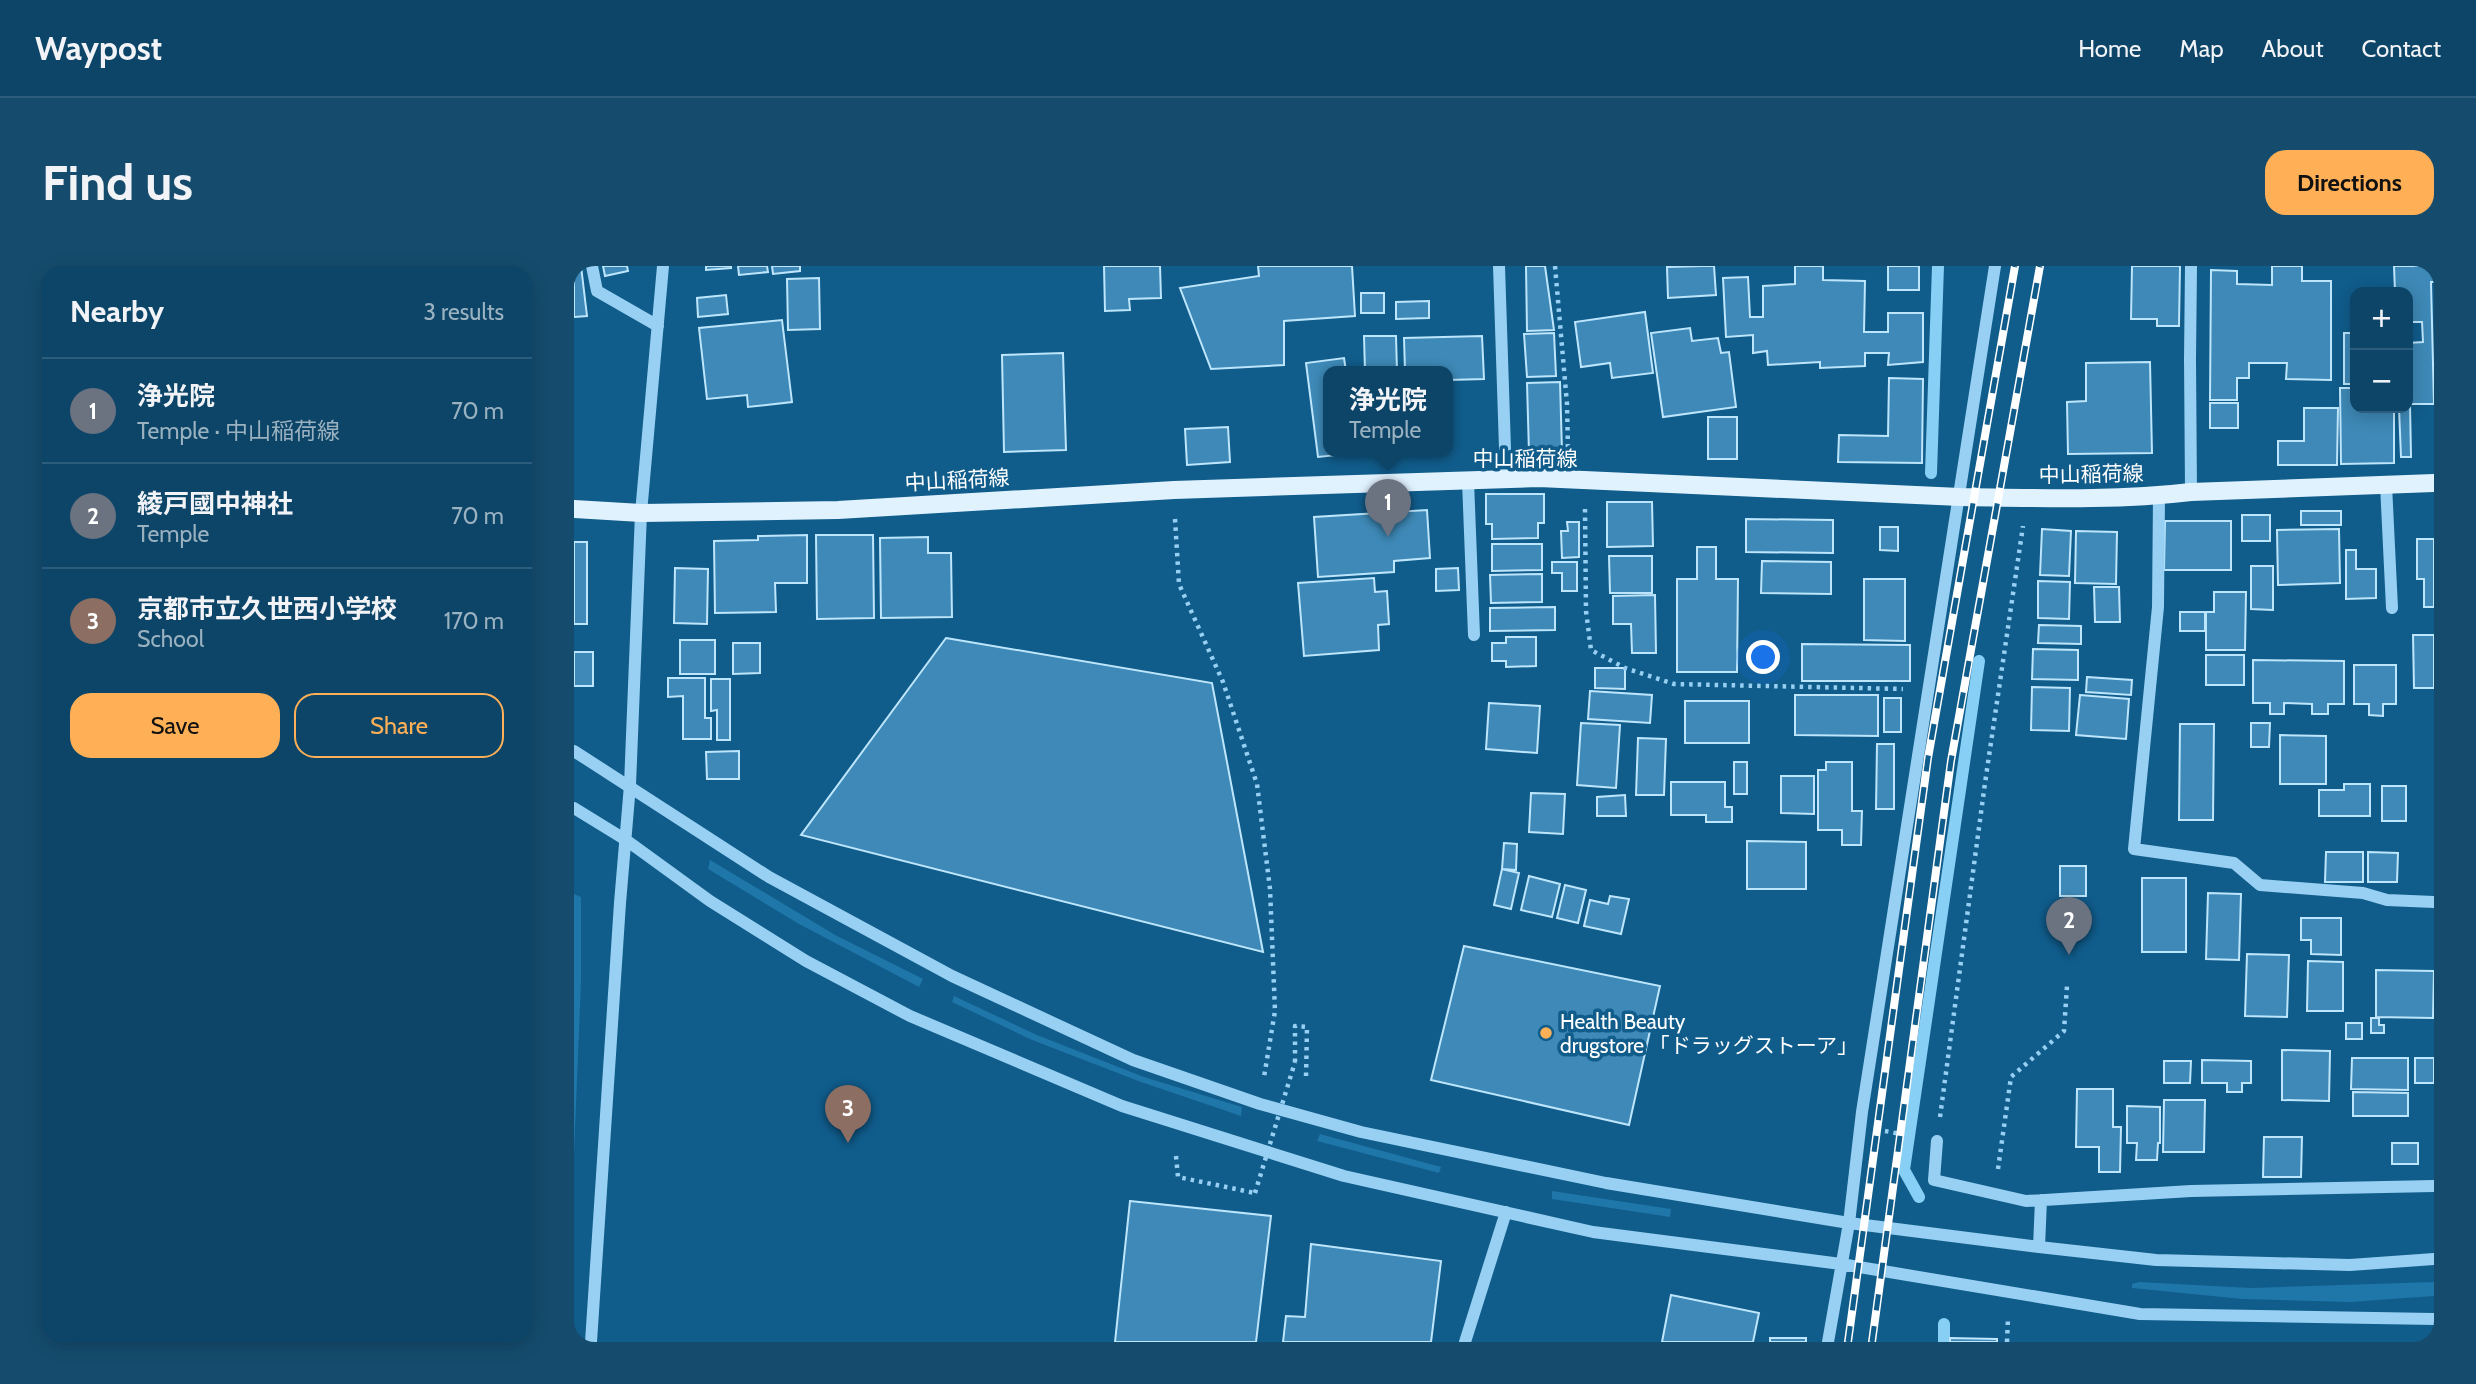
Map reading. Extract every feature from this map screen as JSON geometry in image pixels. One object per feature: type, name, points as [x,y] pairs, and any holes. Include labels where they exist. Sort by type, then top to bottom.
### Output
[{"type":"main road","name":"中山稲荷線","points":[[574,509],[641,513],[838,510],[1174,490],[1506,479],[2027,498],[2159,496],[2191,492],[2434,483]]},
{"type":"street","points":[[592,266],[597,292],[658,326]]},
{"type":"street","points":[[591,1342],[630,785],[641,513],[663,266]]},
{"type":"street","points":[[1499,266],[1506,479]]},
{"type":"street","points":[[1828,1342],[1849,1223],[1860,1125],[1995,266]]},
{"type":"street","points":[[2191,492],[2192,266]]},
{"type":"street","points":[[1468,481],[1474,635]]},
{"type":"street","points":[[2386,485],[2392,608]]},
{"type":"street","points":[[2159,496],[2158,607],[2134,849],[2234,863],[2260,885],[2363,893],[2387,900],[2434,902]]},
{"type":"street","points":[[574,751],[769,877],[952,976],[1133,1060],[1260,1104],[1361,1132],[1606,1183],[1849,1223],[2156,1261],[2350,1265],[2434,1259]]},
{"type":"street","points":[[574,808],[626,840],[710,901],[806,961],[910,1016],[1110,1101],[1344,1176],[1593,1232],[1841,1264],[2140,1314],[2434,1319]]},
{"type":"street","points":[[1937,1141],[1934,1180],[2026,1201],[2191,1191],[2434,1186]]},
{"type":"street","points":[[2039,1247],[2041,1200]]},
{"type":"street","points":[[1465,1342],[1506,1212]]},
{"type":"path","points":[[1555,266],[1591,650],[1625,668],[1674,684],[1929,690]]},
{"type":"path","points":[[1174,490],[1179,584],[1223,682],[1258,783],[1270,889],[1275,1011],[1260,1104]]},
{"type":"path","points":[[1860,1125],[1937,1141],[1981,810],[2027,498]]},
{"type":"path","points":[[1995,1194],[2011,1077],[2064,1031],[2067,986]]},
{"type":"path","points":[[1176,1156],[1178,1177],[1255,1193],[1296,1062],[1295,1026],[1307,1027],[1306,1078]]},
{"type":"shaded area","points":[[710,860],[837,936],[923,979],[919,987],[799,924],[708,869]]},
{"type":"shaded area","points":[[574,894],[581,897],[581,982],[574,1155]]},
{"type":"shaded area","points":[[954,996],[1037,1035],[1144,1077],[1242,1107],[1241,1116],[1141,1082],[1032,1040],[952,1002]]},
{"type":"shaded area","points":[[1320,1134],[1441,1167],[1439,1173],[1317,1141]]},
{"type":"shaded area","points":[[1552,1191],[1671,1209],[1670,1217],[1552,1199]]},
{"type":"shaded area","points":[[2139,1282],[2251,1288],[2434,1282],[2434,1296],[2350,1302],[2242,1299],[2132,1288],[2132,1284]]},
{"type":"building","points":[[574,266],[581,266],[587,316],[574,317]]},
{"type":"building","points":[[603,266],[627,266],[628,271],[605,276]]},
{"type":"building","points":[[706,266],[731,266],[731,268],[706,270]]},
{"type":"building","points":[[738,266],[767,266],[768,272],[739,275]]},
{"type":"building","points":[[772,266],[800,266],[800,271],[773,274]]},
{"type":"building","points":[[1104,266],[1160,266],[1161,298],[1129,299],[1130,310],[1105,311]]},
{"type":"building","points":[[1258,266],[1352,266],[1355,316],[1284,321],[1284,365],[1211,369],[1180,288],[1259,276]]},
{"type":"building","points":[[1526,266],[1545,266],[1554,330],[1527,331]]},
{"type":"building","points":[[1714,266],[1716,295],[1668,298],[1667,267]]},
{"type":"building","points":[[1795,266],[1823,266],[1823,280],[1865,281],[1864,332],[1888,332],[1888,313],[1923,313],[1923,362],[1888,365],[1889,353],[1865,353],[1865,366],[1820,368],[1820,362],[1768,365],[1767,351],[1753,353],[1753,335],[1726,337],[1723,278],[1748,277],[1750,317],[1763,317],[1763,286],[1795,284]]},
{"type":"building","points":[[1888,266],[1919,266],[1919,290],[1888,290]]},
{"type":"building","points":[[2132,266],[2180,266],[2179,326],[2157,326],[2157,319],[2131,319]]},
{"type":"building","points":[[2272,266],[2302,266],[2302,281],[2331,281],[2331,380],[2286,379],[2287,363],[2249,363],[2249,378],[2237,378],[2237,400],[2210,400],[2211,270],[2237,271],[2237,284],[2272,285]]},
{"type":"building","points":[[2394,266],[2434,266],[2434,282],[2431,282],[2434,404],[2413,404],[2413,343],[2423,342],[2422,322],[2413,322],[2413,287],[2395,287]]},
{"type":"building","points":[[819,278],[820,329],[788,330],[787,279]]},
{"type":"building","points":[[1361,293],[1384,293],[1384,313],[1361,313]]},
{"type":"building","points":[[726,295],[728,314],[698,317],[697,298]]},
{"type":"building","points":[[1429,301],[1429,318],[1396,319],[1396,302]]},
{"type":"building","points":[[1645,312],[1653,373],[1612,378],[1610,363],[1581,367],[1575,322]]},
{"type":"building","points":[[782,320],[792,402],[748,407],[747,395],[707,399],[699,328]]},
{"type":"building","points":[[1690,328],[1692,341],[1718,338],[1721,353],[1729,352],[1736,407],[1663,417],[1651,333]]},
{"type":"building","points":[[1554,333],[1556,376],[1527,377],[1524,334]]},
{"type":"building","points":[[2344,333],[2350,333],[2350,384],[2344,384]]},
{"type":"building","points":[[1364,336],[1396,336],[1397,366],[1365,366]]},
{"type":"building","points":[[1482,336],[1484,379],[1453,380],[1453,366],[1405,366],[1404,338]]},
{"type":"building","points":[[1063,353],[1066,450],[1004,452],[1002,355]]},
{"type":"building","points":[[1344,358],[1345,366],[1323,366],[1323,456],[1318,457],[1306,363]]},
{"type":"building","points":[[2150,362],[2152,453],[2068,454],[2067,402],[2086,401],[2086,363]]},
{"type":"building","points":[[1889,378],[1923,379],[1922,463],[1838,462],[1839,435],[1888,436]]},
{"type":"building","points":[[1560,382],[1562,452],[1529,453],[1527,383]]},
{"type":"building","points":[[2340,388],[2350,388],[2350,413],[2394,413],[2394,463],[2341,464]]},
{"type":"building","points":[[2210,403],[2238,403],[2238,428],[2210,428]]},
{"type":"building","points":[[2304,408],[2338,408],[2337,465],[2278,465],[2278,441],[2304,441]]},
{"type":"building","points":[[2399,413],[2410,413],[2411,457],[2401,457]]},
{"type":"building","points":[[1708,417],[1737,417],[1737,459],[1708,459]]},
{"type":"building","points":[[1228,427],[1230,462],[1187,465],[1185,429]]},
{"type":"building","points":[[1486,494],[1544,494],[1544,523],[1538,523],[1538,538],[1492,539],[1492,524],[1486,524]]},
{"type":"building","points":[[1607,502],[1652,502],[1653,546],[1607,547]]},
{"type":"building","points":[[1427,510],[1430,558],[1394,561],[1394,572],[1318,577],[1314,517]]},
{"type":"building","points":[[2301,511],[2341,511],[2341,525],[2301,525]]},
{"type":"building","points":[[2242,515],[2270,515],[2270,541],[2242,541]]},
{"type":"building","points":[[1746,519],[1833,520],[1833,553],[1746,552]]},
{"type":"building","points":[[2165,521],[2231,521],[2231,570],[2164,570]]},
{"type":"building","points":[[1567,522],[1579,522],[1579,557],[1562,558],[1561,531],[1568,531]]},
{"type":"building","points":[[1880,527],[1898,527],[1898,551],[1880,550]]},
{"type":"building","points":[[2042,529],[2071,531],[2069,576],[2040,575]]},
{"type":"building","points":[[2339,529],[2340,583],[2278,585],[2277,530]]},
{"type":"building","points":[[2076,531],[2117,532],[2116,584],[2075,583]]},
{"type":"building","points":[[807,535],[807,583],[775,583],[776,612],[715,613],[714,541],[758,540],[758,536]]},
{"type":"building","points":[[816,535],[873,535],[874,618],[817,619]]},
{"type":"building","points":[[928,537],[928,553],[951,553],[952,617],[881,618],[880,538]]},
{"type":"building","points":[[2417,539],[2434,539],[2434,607],[2424,607],[2424,579],[2417,579]]},
{"type":"building","points":[[574,542],[587,542],[587,624],[574,624]]},
{"type":"building","points":[[1492,544],[1542,544],[1542,570],[1492,571]]},
{"type":"building","points":[[1697,547],[1716,547],[1716,579],[1738,579],[1737,672],[1677,672],[1677,579],[1697,579]]},
{"type":"building","points":[[2346,550],[2356,550],[2356,569],[2376,569],[2376,598],[2346,599]]},
{"type":"building","points":[[1609,556],[1652,556],[1652,593],[1610,593]]},
{"type":"building","points":[[1762,561],[1831,562],[1831,594],[1761,593]]},
{"type":"building","points":[[1552,562],[1577,562],[1577,591],[1562,591],[1562,573],[1552,573]]},
{"type":"building","points":[[2251,566],[2273,566],[2273,610],[2251,609]]},
{"type":"building","points":[[675,568],[708,569],[707,624],[674,623]]},
{"type":"building","points":[[1458,568],[1459,590],[1436,591],[1436,569]]},
{"type":"building","points":[[1542,574],[1542,602],[1491,603],[1490,575]]},
{"type":"building","points":[[1374,578],[1375,592],[1387,591],[1389,624],[1378,625],[1379,650],[1304,656],[1298,583]]},
{"type":"building","points":[[1864,579],[1905,579],[1905,641],[1864,640]]},
{"type":"building","points":[[2038,581],[2070,582],[2069,619],[2038,618]]},
{"type":"building","points":[[2094,587],[2119,587],[2120,622],[2095,622]]},
{"type":"building","points":[[2214,592],[2246,592],[2245,650],[2206,650],[2206,612],[2214,612]]},
{"type":"building","points":[[1655,595],[1656,653],[1632,653],[1631,624],[1613,624],[1613,596]]},
{"type":"building","points":[[1555,607],[1555,630],[1490,631],[1490,608]]},
{"type":"building","points":[[2180,612],[2205,612],[2205,631],[2180,631]]},
{"type":"building","points":[[2039,625],[2081,626],[2081,644],[2038,643]]},
{"type":"building","points":[[2413,635],[2434,635],[2434,688],[2414,688]]},
{"type":"building","points":[[1506,637],[1536,637],[1536,666],[1506,667],[1506,661],[1492,661],[1492,643],[1506,643]]},
{"type":"building","points":[[946,638],[1212,683],[1263,952],[801,835]]},
{"type":"building","points":[[680,640],[715,640],[715,674],[680,674]]},
{"type":"building","points":[[733,643],[760,643],[760,673],[733,674]]},
{"type":"building","points":[[1802,644],[1910,645],[1910,681],[1802,681]]},
{"type":"building","points":[[2033,649],[2078,650],[2078,680],[2032,679]]},
{"type":"building","points":[[574,652],[593,652],[593,686],[574,686]]},
{"type":"building","points":[[2206,655],[2244,655],[2244,685],[2206,685]]},
{"type":"building","points":[[2253,660],[2344,661],[2344,704],[2328,704],[2328,714],[2312,714],[2312,704],[2284,703],[2284,714],[2270,714],[2270,703],[2253,703]]},
{"type":"building","points":[[2354,665],[2396,665],[2396,704],[2383,704],[2383,716],[2369,715],[2369,704],[2354,704]]},
{"type":"building","points":[[1595,668],[1625,668],[1625,689],[1595,688]]},
{"type":"building","points":[[2087,677],[2132,680],[2131,695],[2086,692]]},
{"type":"building","points":[[668,678],[705,678],[705,718],[711,718],[711,739],[683,739],[683,696],[668,697]]},
{"type":"building","points":[[711,679],[730,679],[730,740],[717,740],[717,710],[711,711]]},
{"type":"building","points":[[2032,687],[2070,688],[2069,731],[2031,730]]},
{"type":"building","points":[[1590,691],[1652,695],[1650,723],[1588,719]]},
{"type":"building","points":[[1795,695],[1878,695],[1878,736],[1795,735]]},
{"type":"building","points":[[2080,695],[2129,699],[2126,739],[2076,735]]},
{"type":"building","points":[[1884,698],[1901,698],[1901,732],[1884,732]]},
{"type":"building","points":[[1685,701],[1749,701],[1749,743],[1685,743]]},
{"type":"building","points":[[1489,703],[1540,706],[1537,753],[1486,749]]},
{"type":"building","points":[[1581,723],[1620,725],[1616,788],[1577,785]]},
{"type":"building","points":[[2251,723],[2270,723],[2269,747],[2251,747]]},
{"type":"building","points":[[2180,724],[2214,724],[2213,820],[2179,820]]},
{"type":"building","points":[[2280,735],[2326,736],[2326,784],[2280,784]]},
{"type":"building","points":[[1638,738],[1666,739],[1664,795],[1636,795]]},
{"type":"building","points":[[1877,744],[1894,744],[1894,809],[1876,809]]},
{"type":"building","points":[[739,751],[739,779],[707,779],[706,752]]},
{"type":"building","points":[[1734,762],[1747,762],[1747,794],[1734,794]]},
{"type":"building","points":[[1826,762],[1852,762],[1852,811],[1862,811],[1861,845],[1842,845],[1842,830],[1818,830],[1818,770],[1826,770]]},
{"type":"building","points":[[1781,776],[1814,776],[1814,814],[1781,813]]},
{"type":"building","points":[[1671,782],[1725,782],[1725,807],[1732,807],[1732,822],[1706,822],[1706,815],[1671,815]]},
{"type":"building","points":[[2344,784],[2370,784],[2370,816],[2319,816],[2319,790],[2344,790]]},
{"type":"building","points":[[2382,786],[2406,786],[2406,821],[2382,821]]},
{"type":"building","points":[[1531,793],[1565,794],[1563,834],[1529,832]]},
{"type":"building","points":[[1625,795],[1626,816],[1597,816],[1597,797]]},
{"type":"building","points":[[1747,841],[1806,842],[1806,889],[1747,889]]},
{"type":"building","points":[[1504,843],[1517,844],[1516,870],[1502,869]]},
{"type":"building","points":[[2326,852],[2363,852],[2363,882],[2325,882]]},
{"type":"building","points":[[2368,852],[2398,853],[2397,882],[2368,882]]},
{"type":"building","points":[[2060,866],[2086,866],[2086,896],[2060,896]]},
{"type":"building","points":[[1502,869],[1519,873],[1511,909],[1494,905]]},
{"type":"building","points":[[1529,876],[1560,884],[1552,917],[1521,910]]},
{"type":"building","points":[[2142,878],[2186,878],[2186,952],[2142,952]]},
{"type":"building","points":[[1565,885],[1586,890],[1578,923],[1557,918]]},
{"type":"building","points":[[2208,893],[2241,894],[2239,960],[2206,959]]},
{"type":"building","points":[[1610,896],[1629,899],[1621,934],[1584,926],[1590,900],[1608,904]]},
{"type":"building","points":[[2073,909],[2083,909],[2083,928],[2073,928]]},
{"type":"building","points":[[2062,910],[2069,910],[2069,928],[2062,927]]},
{"type":"building","points":[[2301,918],[2341,918],[2341,955],[2311,954],[2311,940],[2301,940]]},
{"type":"building","name":"Health Beauty drugstore 「ドラッグストーア」","points":[[1464,946],[1660,986],[1629,1125],[1431,1080]]},
{"type":"building","points":[[2247,954],[2289,955],[2287,1017],[2245,1016]]},
{"type":"building","points":[[2308,961],[2343,962],[2343,1011],[2307,1011]]},
{"type":"building","points":[[2376,970],[2434,971],[2433,1018],[2376,1017]]},
{"type":"building","points":[[2371,1018],[2379,1018],[2379,1025],[2384,1025],[2384,1033],[2371,1033]]},
{"type":"building","points":[[2346,1023],[2362,1023],[2362,1039],[2346,1039]]},
{"type":"building","points":[[2282,1050],[2330,1051],[2329,1101],[2282,1100]]},
{"type":"building","points":[[2352,1058],[2408,1058],[2408,1090],[2351,1089]]},
{"type":"building","points":[[2415,1058],[2434,1058],[2434,1083],[2415,1083]]},
{"type":"building","points":[[2202,1060],[2251,1061],[2251,1083],[2242,1083],[2242,1092],[2227,1092],[2227,1083],[2202,1083]]},
{"type":"building","points":[[2164,1061],[2191,1061],[2190,1083],[2164,1083]]},
{"type":"building","points":[[2077,1089],[2113,1089],[2113,1127],[2121,1127],[2120,1172],[2099,1172],[2099,1147],[2076,1147]]},
{"type":"building","points":[[2353,1092],[2408,1093],[2408,1116],[2353,1116]]},
{"type":"building","points":[[2164,1100],[2205,1100],[2204,1152],[2163,1152]]},
{"type":"building","points":[[2127,1106],[2160,1107],[2157,1160],[2136,1160],[2137,1143],[2127,1143]]},
{"type":"building","points":[[2264,1137],[2302,1137],[2301,1177],[2263,1177]]},
{"type":"building","points":[[2392,1143],[2418,1143],[2418,1164],[2392,1164]]},
{"type":"building","points":[[1130,1201],[1271,1216],[1256,1342],[1115,1342]]},
{"type":"building","points":[[1311,1244],[1441,1261],[1431,1342],[1283,1342],[1286,1316],[1305,1317]]},
{"type":"building","points":[[1671,1295],[1759,1313],[1753,1342],[1662,1342]]},
{"type":"building","points":[[1770,1338],[1806,1338],[1806,1342],[1770,1342]]},
{"type":"building","points":[[1950,1338],[1997,1339],[1997,1342],[1950,1342]]},
{"type":"waterway","points":[[1931,473],[1938,266]]},
{"type":"waterway","points":[[1919,1197],[1904,1170],[1979,661]]},
{"type":"waterway","points":[[1944,1324],[1944,1342]]},
{"type":"railway","points":[[1848,1342],[1928,758],[2015,266]]},
{"type":"railway","points":[[1872,1342],[1951,761],[2040,266]]},
{"type":"place","name":"浄光院","points":[[1388,537]]},
{"type":"place","name":"綾戸國中神社","points":[[2069,955]]},
{"type":"place","name":"Health Beauty drugstore 「ドラッグストーア」","points":[[1546,1033]]},
{"type":"place","name":"京都市立久世西小学校","points":[[848,1143]]}]
